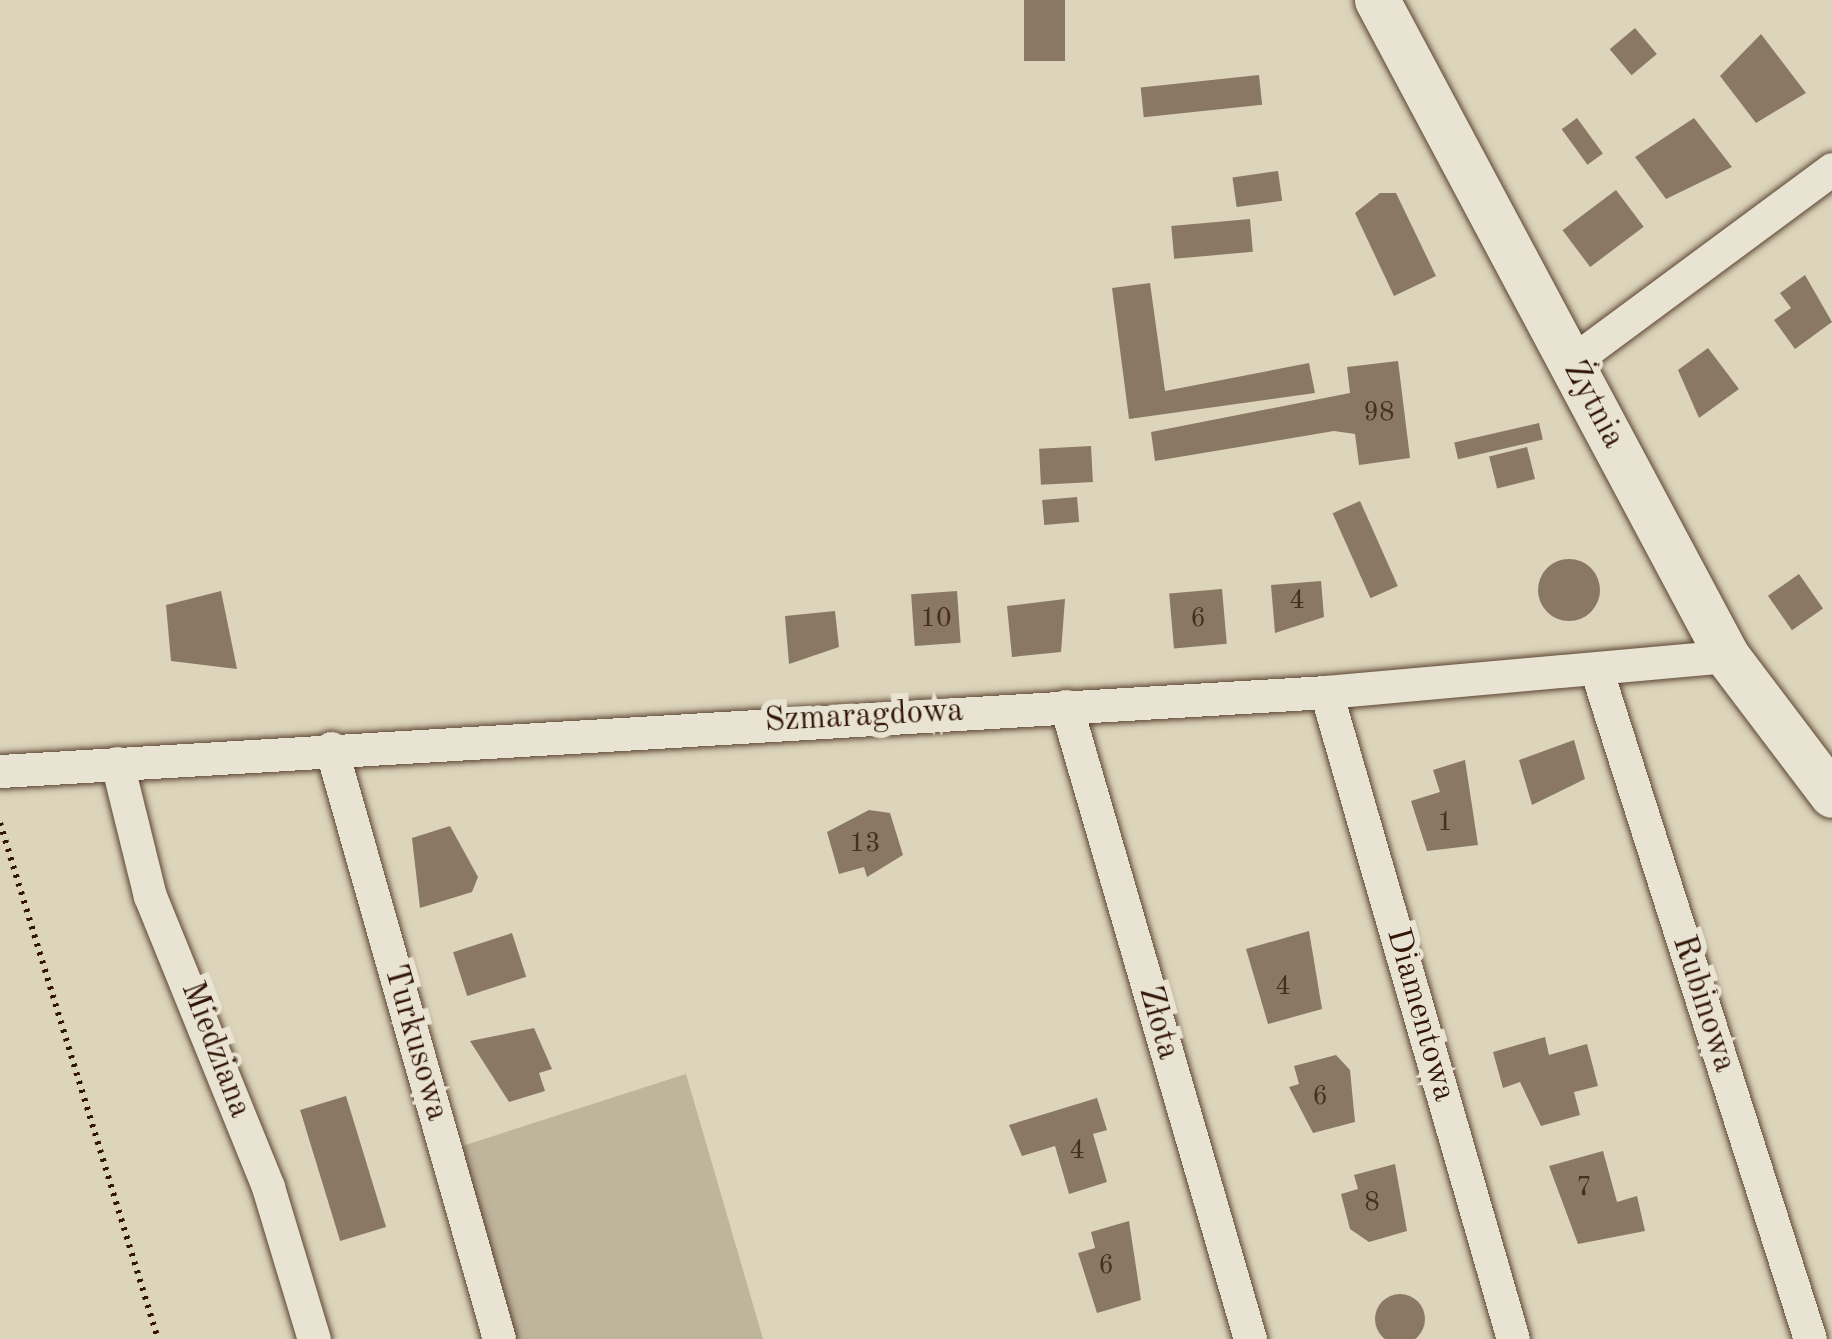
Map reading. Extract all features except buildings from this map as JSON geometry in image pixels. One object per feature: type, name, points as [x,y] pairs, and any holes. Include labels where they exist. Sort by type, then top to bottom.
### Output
[{"type":"street","name":"Żytnia","points":[[1377,0],[1727,656],[1832,794]]},
{"type":"street","points":[[1570,363],[1832,170]]},
{"type":"street","name":"Szmaragdowa","points":[[2,771],[1326,692],[1727,656]]},
{"type":"street","name":"Rubinowa","points":[[1596,669],[1810,1339]]},
{"type":"street","name":"Diamentowa","points":[[1326,692],[1514,1339]]},
{"type":"street","name":"Złota","points":[[1066,706],[1250,1339]]},
{"type":"street","name":"Turkusowa","points":[[331,748],[499,1339]]},
{"type":"street","name":"Miedziana","points":[[117,763],[150,896],[268,1187],[314,1339]]},
{"type":"path","points":[[0,823],[158,1339]]},
{"type":"shaded area","points":[[686,1074],[763,1339],[512,1339],[456,1148]]}]
